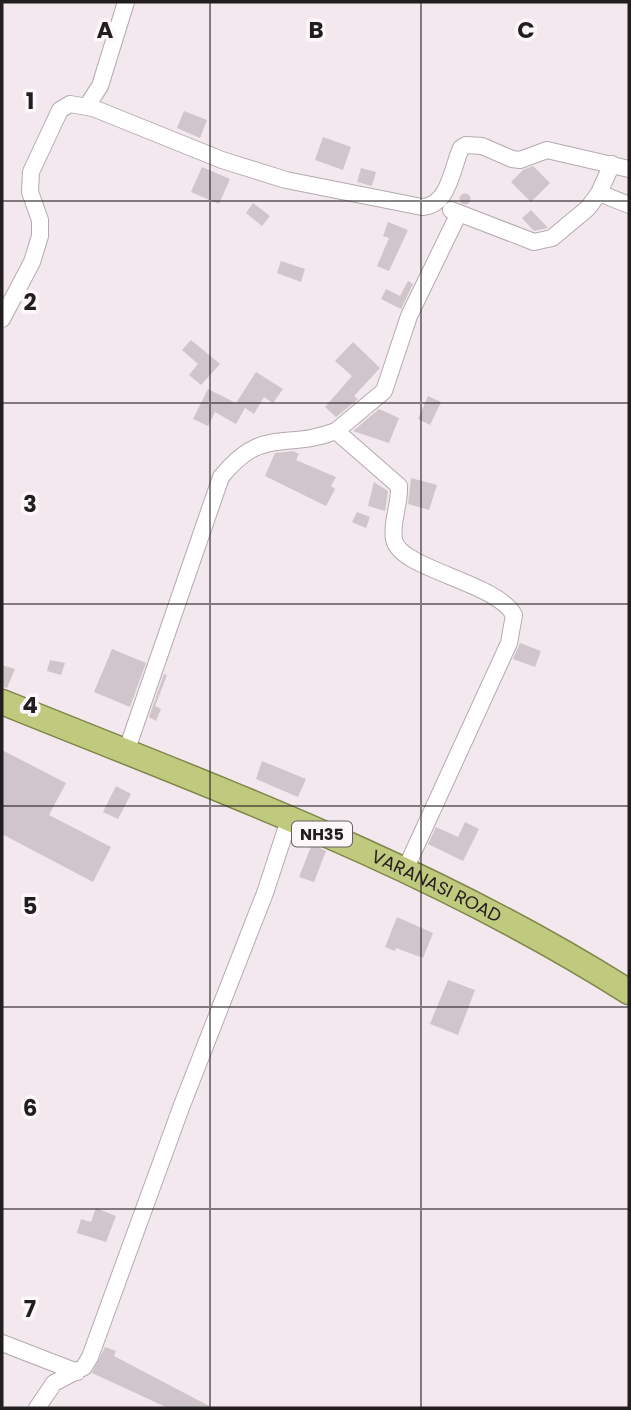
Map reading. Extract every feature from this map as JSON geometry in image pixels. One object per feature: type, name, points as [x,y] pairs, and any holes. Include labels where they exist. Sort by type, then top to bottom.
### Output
[{"type":"highway","name":"VARANASI ROAD","points":[[2,702],[405,870],[541,937],[629,992]]},
{"type":"street","points":[[88,106],[103,77],[126,2]]},
{"type":"street","points":[[2,319],[32,262],[40,236],[40,220],[30,192],[31,172],[64,106],[88,106],[222,160],[302,185],[422,207],[436,204],[540,243],[552,238],[582,215],[599,193],[612,164]]},
{"type":"street","points":[[436,204],[445,192],[461,148],[466,145],[482,146],[512,159],[520,160],[547,150],[629,169]]},
{"type":"street","points":[[599,193],[629,205]]},
{"type":"street","points":[[126,752],[221,477],[257,445],[301,440],[336,431],[384,391],[409,316],[459,213]]},
{"type":"street","points":[[2,286],[10,301]]},
{"type":"street","points":[[336,431],[399,486],[400,502],[394,539],[400,550],[449,578],[493,595],[514,615],[509,643],[405,870]]},
{"type":"street","points":[[37,1408],[54,1383],[77,1372],[90,1357],[182,1105],[265,893],[289,820]]},
{"type":"street","points":[[2,1343],[77,1372]]},
{"type":"building","points":[[184,111],[207,120],[200,138],[177,128]]},
{"type":"building","points":[[323,137],[351,147],[343,170],[315,160]]},
{"type":"building","points":[[533,166],[550,183],[531,202],[511,182],[523,170]]},
{"type":"building","points":[[202,167],[230,179],[219,204],[191,192]]},
{"type":"building","points":[[361,168],[376,172],[372,186],[357,182]]},
{"type":"building","points":[[465,193],[471,199],[465,205],[459,199]]},
{"type":"building","points":[[253,203],[270,216],[262,226],[246,213]]},
{"type":"building","points":[[531,210],[548,228],[534,231],[522,218]]},
{"type":"building","points":[[388,222],[408,230],[389,271],[377,266],[389,238],[383,236]]},
{"type":"building","points":[[281,261],[305,269],[301,282],[277,273]]},
{"type":"building","points":[[408,281],[413,284],[401,309],[381,299],[386,289],[400,296]]},
{"type":"building","points":[[191,340],[220,364],[201,385],[189,375],[198,364],[182,350]]},
{"type":"building","points":[[353,342],[380,368],[354,396],[358,399],[336,417],[325,407],[352,376],[335,361]]},
{"type":"building","points":[[256,372],[283,389],[273,403],[264,397],[254,414],[245,408],[236,424],[215,412],[208,426],[193,419],[208,389],[236,403]]},
{"type":"building","points":[[428,396],[441,402],[430,425],[418,419]]},
{"type":"building","points":[[379,409],[399,418],[389,443],[353,431]]},
{"type":"building","points":[[293,451],[299,454],[296,460],[336,477],[331,486],[335,489],[326,506],[265,476],[275,453]]},
{"type":"building","points":[[411,478],[437,485],[429,510],[408,504]]},
{"type":"building","points":[[374,482],[388,491],[385,511],[368,506]]},
{"type":"building","points":[[357,512],[370,517],[366,528],[352,522]]},
{"type":"building","points":[[520,643],[541,651],[535,667],[513,659]]},
{"type":"building","points":[[112,649],[146,663],[130,707],[94,692]]},
{"type":"building","points":[[50,660],[65,663],[61,675],[47,671]]},
{"type":"building","points":[[2,665],[15,669],[7,688],[2,687]]},
{"type":"building","points":[[164,674],[167,675],[155,706],[161,709],[156,721],[149,717]]},
{"type":"building","points":[[2,750],[66,783],[49,815],[111,847],[93,882],[2,834]]},
{"type":"building","points":[[262,761],[306,779],[298,797],[256,779]]},
{"type":"building","points":[[116,786],[131,794],[118,819],[103,812]]},
{"type":"building","points":[[465,822],[479,829],[463,861],[428,844],[436,827],[458,837]]},
{"type":"building","points":[[312,844],[326,851],[314,882],[299,877]]},
{"type":"building","points":[[397,917],[433,933],[423,958],[385,947]]},
{"type":"building","points":[[448,980],[475,990],[458,1035],[430,1024]]},
{"type":"building","points":[[96,1208],[116,1216],[106,1242],[77,1233],[81,1219],[91,1222]]},
{"type":"building","points":[[105,1347],[116,1351],[114,1356],[213,1408],[168,1408],[92,1373]]}]
